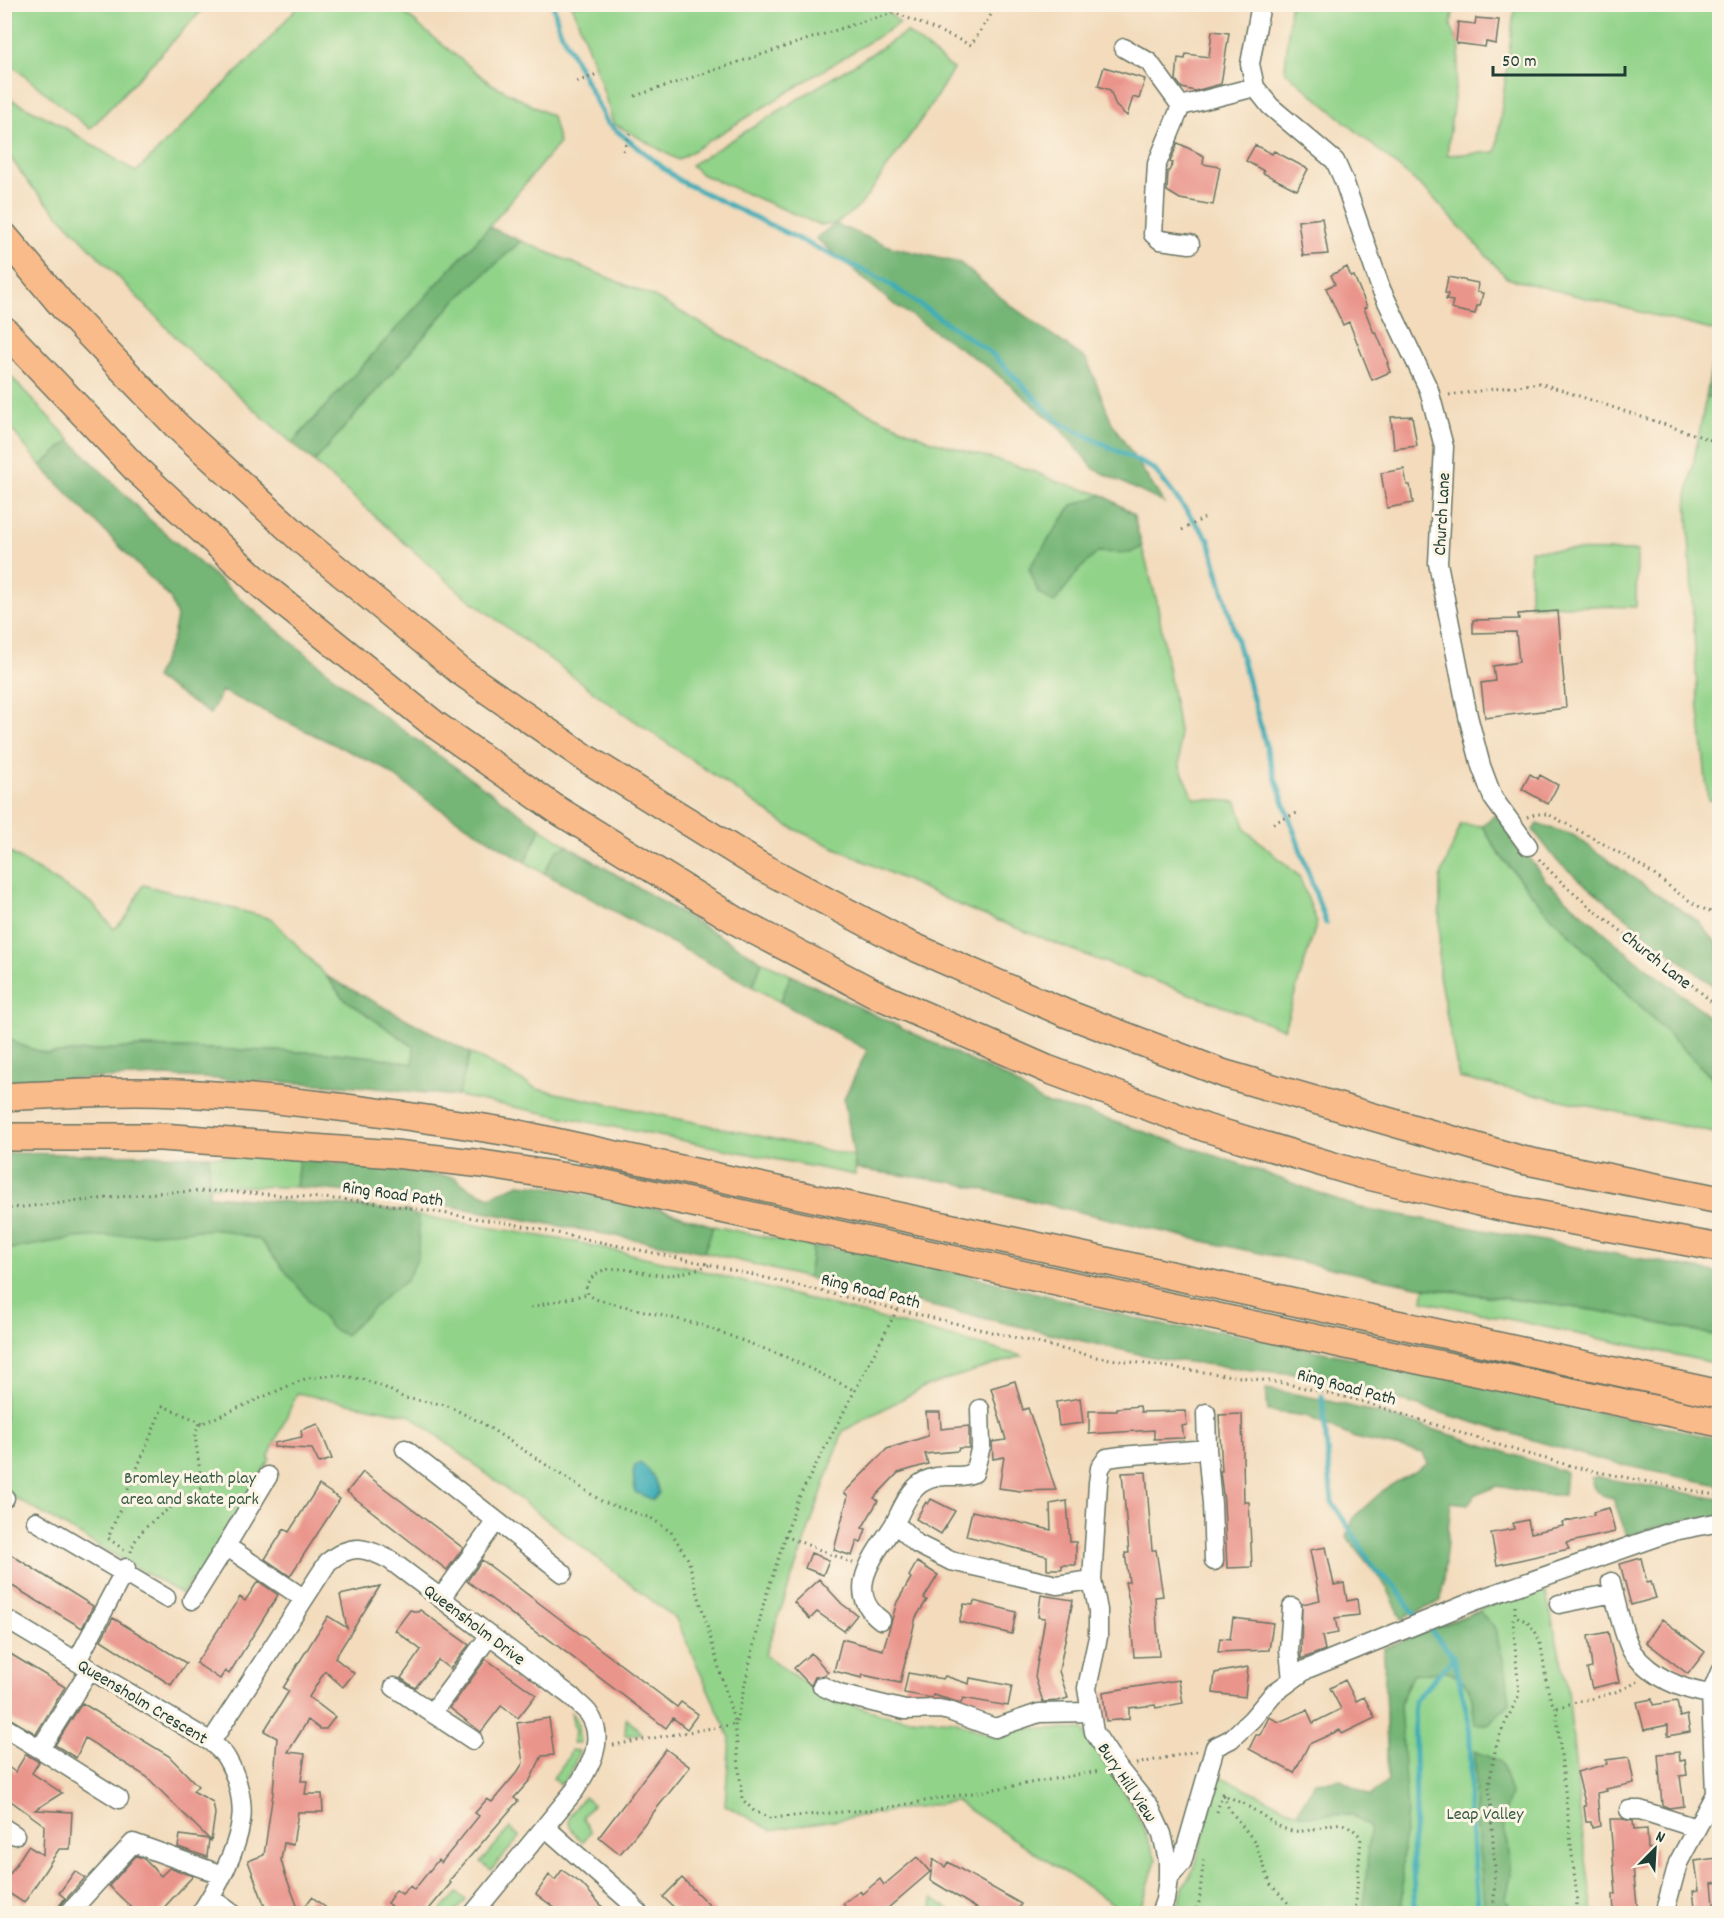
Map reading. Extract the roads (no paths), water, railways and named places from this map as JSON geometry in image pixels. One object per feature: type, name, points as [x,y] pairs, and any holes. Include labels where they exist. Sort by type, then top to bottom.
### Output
[{"type":"highway","points":[[4,236],[67,311],[177,426],[322,557],[460,671],[587,759],[760,866],[916,947],[1065,1013],[1226,1074],[1522,1160],[1719,1200]]},
{"type":"highway","points":[[4,330],[137,470],[246,571],[425,717],[556,808],[740,923],[880,996],[1047,1069],[1206,1128],[1360,1174],[1475,1201],[1719,1248]]},
{"type":"highway","points":[[4,1097],[65,1094],[187,1094],[297,1101],[400,1114],[509,1132],[1719,1394]]},
{"type":"highway","points":[[4,1137],[161,1137],[383,1153],[483,1164],[592,1181],[1719,1424]]},
{"type":"street","points":[[1181,106],[1255,87],[1250,64],[1261,4]]},
{"type":"street","points":[[1124,48],[1149,62],[1181,106]]},
{"type":"street","name":"Church Lane","points":[[1255,87],[1270,106],[1335,161],[1381,289],[1429,390],[1444,447],[1438,563],[1468,716],[1481,766],[1493,798],[1528,846]]},
{"type":"street","points":[[1181,106],[1156,164],[1153,234],[1161,240],[1190,244]]},
{"type":"street","points":[[881,1620],[873,1614],[864,1595],[862,1582],[868,1568],[895,1523],[910,1492],[926,1479],[944,1476],[965,1477],[974,1473],[981,1446],[980,1409]]},
{"type":"street","points":[[1206,1413],[1214,1561]]},
{"type":"street","points":[[405,1449],[563,1574]]},
{"type":"street","name":"Bury Hill View","points":[[1160,1914],[1168,1879],[1168,1860],[1162,1834],[1150,1808],[1094,1732],[1090,1712],[1087,1688],[1098,1628],[1098,1610],[1092,1580],[1099,1476],[1100,1468],[1107,1458],[1207,1449]]},
{"type":"street","points":[[192,1600],[268,1476]]},
{"type":"street","points":[[36,1521],[125,1571],[166,1598]]},
{"type":"street","points":[[441,1598],[496,1521]]},
{"type":"street","points":[[1168,1879],[1182,1863],[1215,1747],[1231,1739],[1273,1694],[1307,1669],[1424,1621],[1513,1588],[1674,1531],[1719,1522]]},
{"type":"street","points":[[895,1523],[917,1544],[951,1561],[1057,1585],[1092,1580]]},
{"type":"street","points":[[226,1546],[303,1598]]},
{"type":"street","name":"Queensholm Drive","points":[[212,1742],[328,1562],[340,1552],[355,1548],[370,1550],[390,1560],[441,1598],[572,1697],[589,1714],[597,1730],[596,1748],[589,1768],[575,1790],[545,1827]]},
{"type":"street","points":[[40,1749],[84,1665],[125,1571]]},
{"type":"street","points":[[1559,1604],[1612,1587],[1632,1652],[1652,1671],[1672,1683],[1692,1691],[1711,1694]]},
{"type":"street","points":[[1292,1607],[1289,1650],[1292,1680]]},
{"type":"street","name":"Queensholm Crescent","points":[[4,1618],[212,1742],[226,1757],[239,1788],[241,1821],[230,1858],[211,1898],[200,1914]]},
{"type":"street","points":[[432,1713],[490,1635]]},
{"type":"street","points":[[1664,1914],[1678,1863],[1715,1794],[1717,1756],[1711,1694],[1719,1672]]},
{"type":"street","points":[[822,1686],[839,1694],[905,1710],[949,1711],[995,1728],[1039,1713],[1090,1712]]},
{"type":"street","points":[[394,1687],[473,1740]]},
{"type":"street","points":[[4,1727],[119,1799]]},
{"type":"street","points":[[1629,1810],[1640,1810],[1696,1828]]},
{"type":"street","points":[[473,1914],[545,1827],[627,1899],[639,1914]]},
{"type":"street","points":[[68,1914],[133,1843],[222,1875]]},
{"type":"street","points":[[211,1898],[233,1914]]},
{"type":"water","points":[[640,1462],[650,1472],[656,1484],[659,1493],[653,1500],[635,1492],[633,1472],[635,1465]]},
{"type":"waterway","points":[[553,4],[559,28],[607,123],[680,181],[885,281],[991,353],[1059,422],[1154,469],[1209,540],[1273,771],[1326,923]]},
{"type":"waterway","points":[[1322,1396],[1332,1502],[1377,1572],[1395,1586],[1419,1618]]},
{"type":"waterway","points":[[1426,1625],[1454,1657],[1469,1722],[1471,1764],[1469,1806],[1479,1914]]},
{"type":"waterway","points":[[1415,1914],[1412,1849],[1416,1811],[1414,1701],[1454,1657]]},
{"type":"park label","name":"Bromley Heath play area and skate park","points":[[190,1487]]},
{"type":"park label","name":"Leap Valley","points":[[1485,1813]]}]
